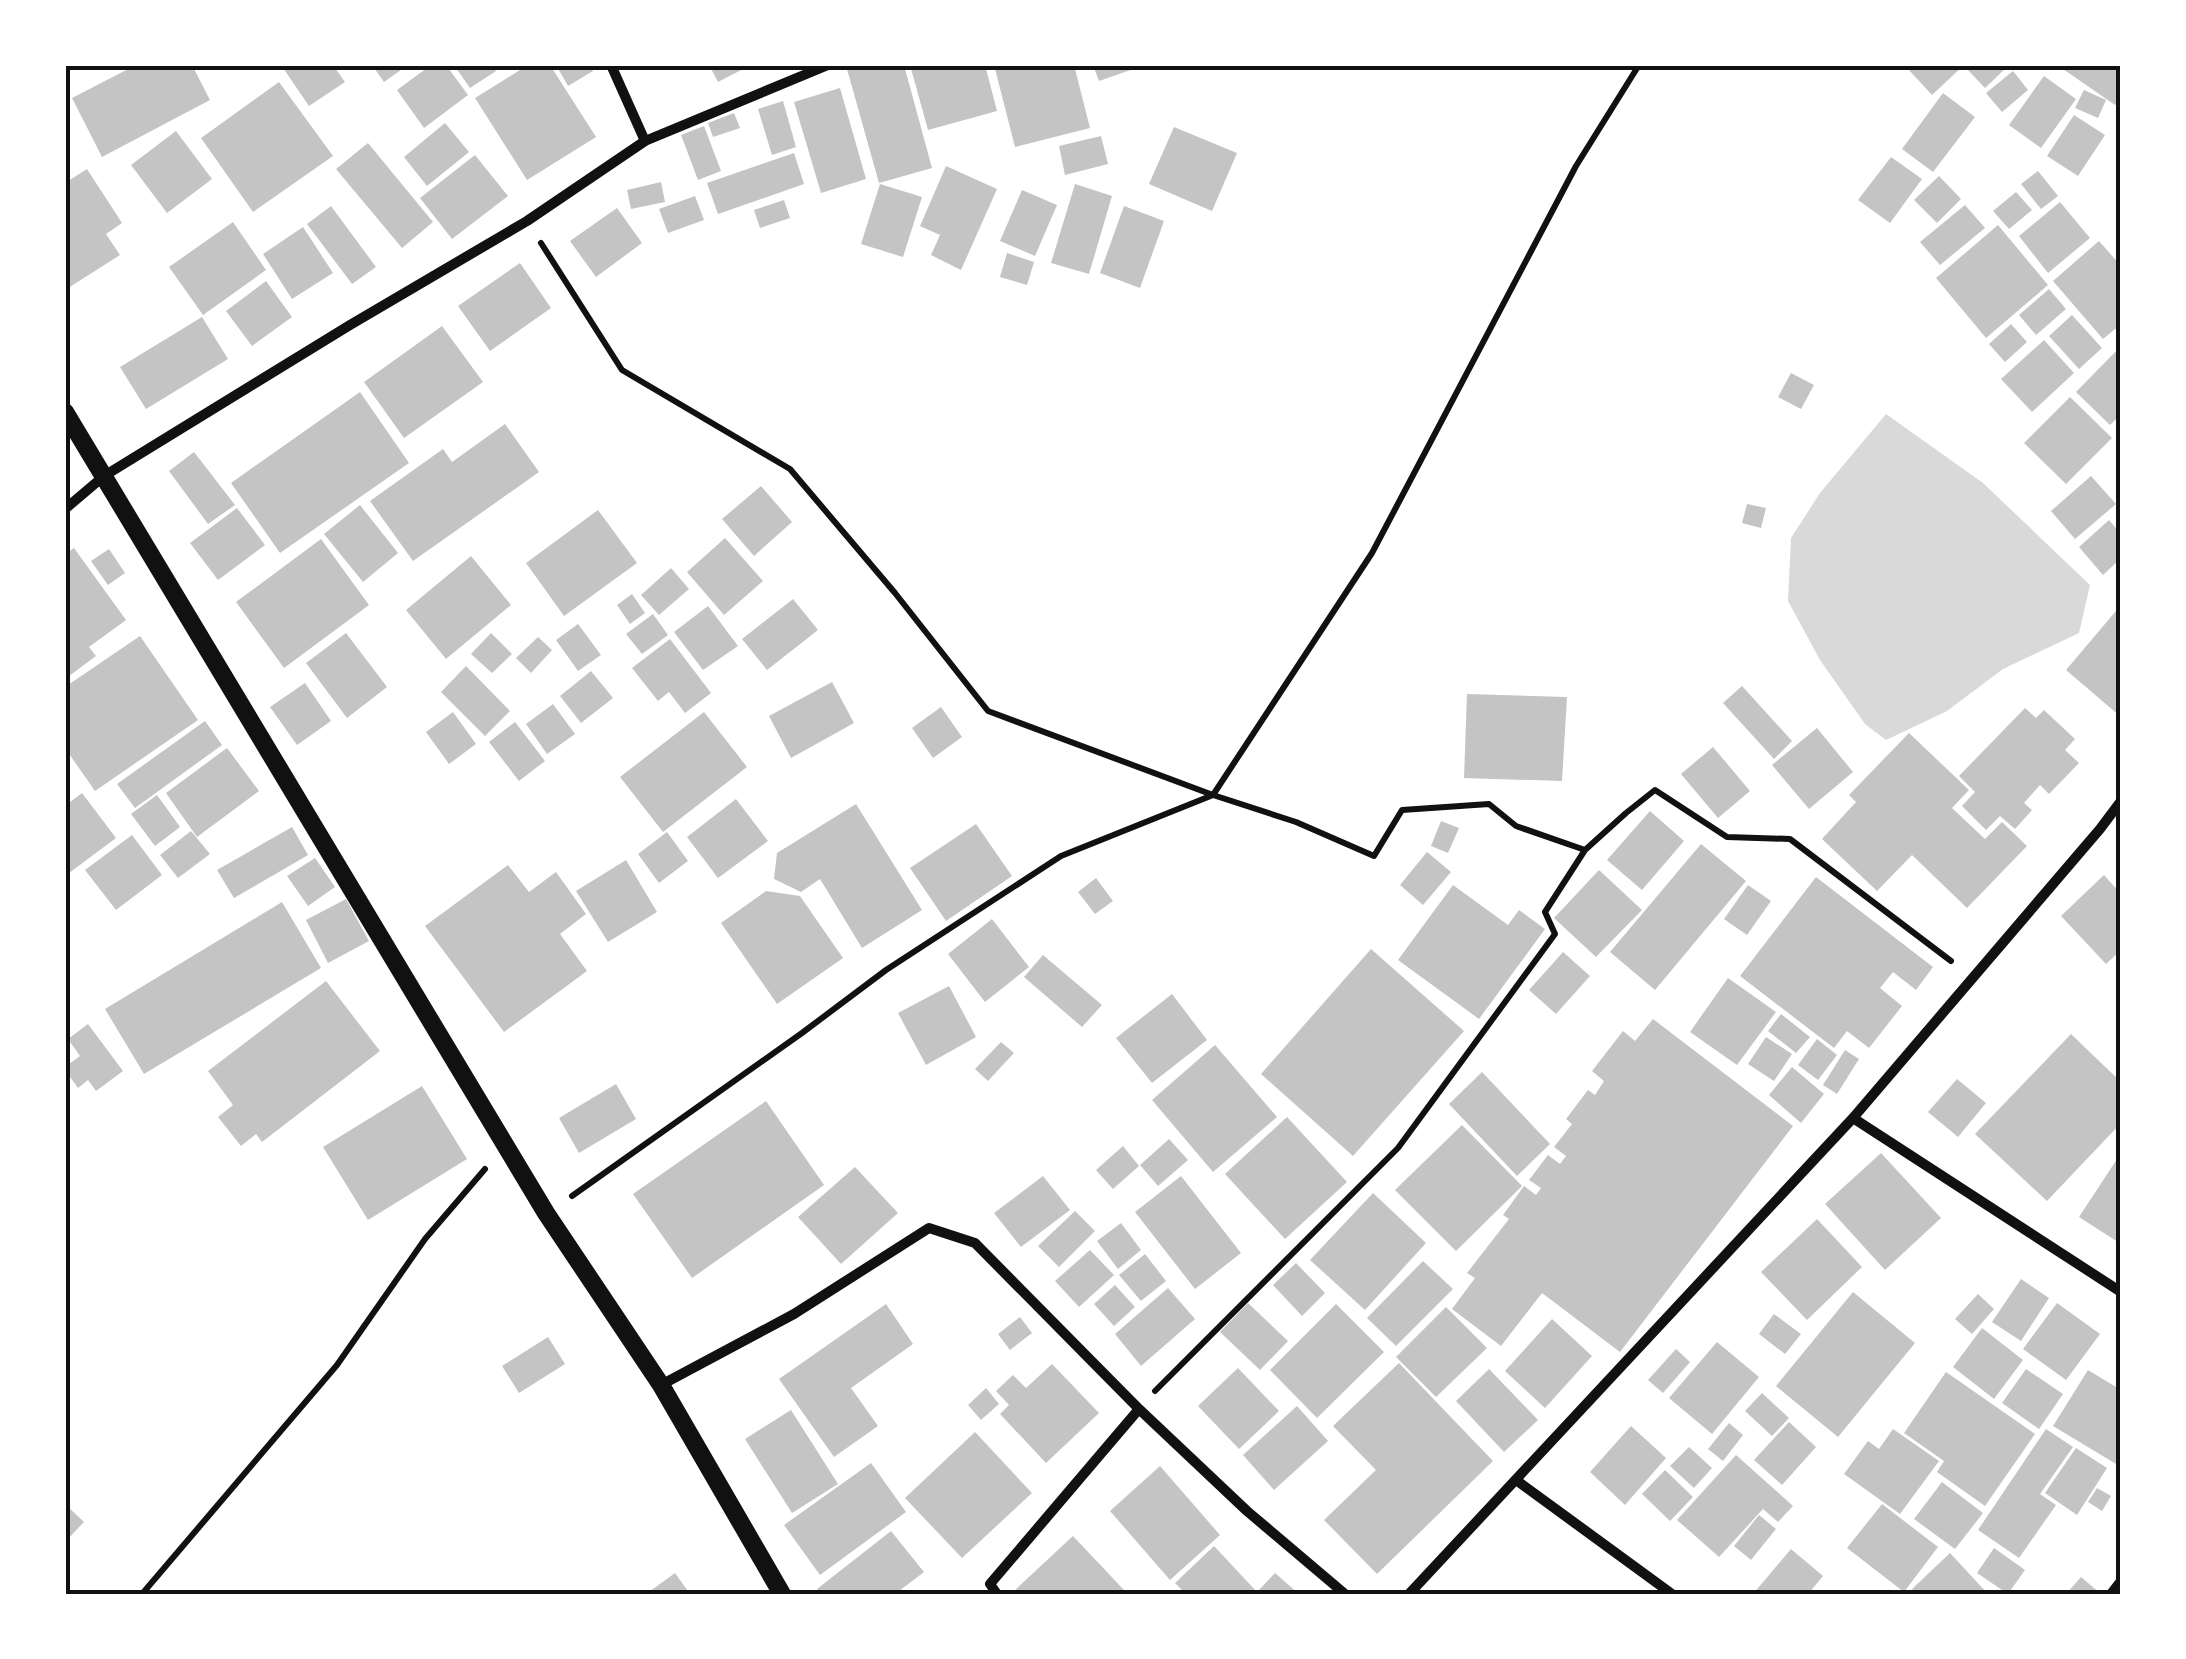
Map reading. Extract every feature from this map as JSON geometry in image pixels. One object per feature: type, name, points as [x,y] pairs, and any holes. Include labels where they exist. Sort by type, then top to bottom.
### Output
[{"type":"street","points":[[611,65],[645,141]]},
{"type":"street","points":[[65,508],[104,476],[527,221],[645,141],[828,65]]},
{"type":"street","points":[[65,412],[546,1214],[661,1385],[782,1594]]},
{"type":"street","points":[[1409,1594],[1853,1118],[2121,802]]},
{"type":"street","points":[[1853,1118],[2121,1292]]},
{"type":"street","points":[[661,1385],[794,1314],[930,1228],[976,1244],[1139,1409],[1247,1511],[1345,1594]]},
{"type":"street","points":[[997,1594],[990,1584],[1139,1409]]},
{"type":"street","points":[[1516,1480],[1672,1594]]},
{"type":"street","points":[[2112,1594],[2121,1582]]},
{"type":"path","points":[[546,1214],[802,1034],[886,970],[1061,856],[1214,795],[1372,553],[1576,166],[1638,65]]},
{"type":"path","points":[[527,221],[622,370],[790,468],[988,712],[1296,822],[1374,856],[1402,810],[1488,804],[1516,826],[1585,850]]},
{"type":"path","points":[[1139,1409],[1398,1148],[1555,934],[1545,912],[1585,850],[1655,790],[1726,837],[1790,839],[1973,978]]},
{"type":"path","points":[[142,1594],[337,1366],[424,1239],[505,1146]]},
{"type":"shaded area","points":[[1886,414],[1983,483],[2090,585],[2079,633],[2003,669],[1947,711],[1886,740],[1865,724],[1820,660],[1788,601],[1791,538],[1820,493]]},
{"type":"building","points":[[136,65],[192,65],[210,100],[102,157],[72,98]]},
{"type":"building","points":[[281,65],[333,65],[345,82],[309,106]]},
{"type":"building","points":[[372,65],[408,65],[384,82]]},
{"type":"building","points":[[431,65],[446,65],[468,95],[424,128],[397,90]]},
{"type":"building","points":[[454,65],[491,65],[496,71],[470,88]]},
{"type":"building","points":[[528,65],[550,65],[596,137],[527,180],[475,98]]},
{"type":"building","points":[[556,65],[590,65],[593,71],[568,86]]},
{"type":"building","points":[[709,65],[751,65],[718,82]]},
{"type":"building","points":[[861,65],[904,65],[932,168],[879,183],[847,69]]},
{"type":"building","points":[[910,65],[985,65],[997,111],[928,130]]},
{"type":"building","points":[[994,65],[1074,65],[1090,128],[1015,147]]},
{"type":"building","points":[[1093,65],[1142,65],[1142,66],[1099,81]]},
{"type":"building","points":[[1912,65],[1964,65],[1932,95],[1908,69]]},
{"type":"building","points":[[1972,65],[2009,65],[1985,88],[1967,69]]},
{"type":"building","points":[[2066,65],[2121,65],[2121,96],[2115,105],[2063,69]]},
{"type":"building","points":[[2013,71],[2028,90],[2002,112],[1986,93]]},
{"type":"building","points":[[2044,76],[2076,99],[2041,148],[2009,125]]},
{"type":"building","points":[[279,82],[333,156],[253,212],[201,138]]},
{"type":"building","points":[[840,88],[866,179],[821,193],[794,102]]},
{"type":"building","points":[[2084,90],[2106,100],[2098,118],[2075,108]]},
{"type":"building","points":[[1943,93],[1975,117],[1933,172],[1902,149]]},
{"type":"building","points":[[783,101],[796,147],[772,155],[758,109]]},
{"type":"building","points":[[734,113],[740,128],[713,137],[708,123]]},
{"type":"building","points":[[2074,115],[2105,135],[2078,176],[2047,156]]},
{"type":"building","points":[[445,123],[469,152],[427,186],[404,157]]},
{"type":"building","points":[[704,126],[721,171],[698,180],[681,135]]},
{"type":"building","points":[[1174,127],[1237,153],[1212,211],[1149,184]]},
{"type":"building","points":[[176,131],[212,179],[167,213],[131,165]]},
{"type":"building","points":[[1101,136],[1108,164],[1065,175],[1059,146]]},
{"type":"building","points":[[368,143],[433,222],[402,248],[336,169]]},
{"type":"building","points":[[794,153],[804,184],[718,214],[707,183]]},
{"type":"building","points":[[475,155],[508,196],[452,239],[420,198]]},
{"type":"building","points":[[1891,157],[1922,179],[1890,223],[1858,200]]},
{"type":"building","points":[[946,166],[997,189],[961,270],[931,255],[940,235],[920,226]]},
{"type":"building","points":[[87,169],[122,223],[106,234],[120,255],[65,290],[65,183]]},
{"type":"building","points":[[2038,171],[2058,196],[2041,209],[2021,184]]},
{"type":"building","points":[[1939,176],[1961,199],[1937,223],[1914,200]]},
{"type":"building","points":[[661,182],[665,202],[631,209],[627,190]]},
{"type":"building","points":[[880,184],[922,197],[903,257],[861,244]]},
{"type":"building","points":[[1075,184],[1112,196],[1089,274],[1051,263]]},
{"type":"building","points":[[1022,190],[1057,205],[1035,256],[1000,241]]},
{"type":"building","points":[[2016,192],[2032,210],[2009,229],[1993,211]]},
{"type":"building","points":[[695,196],[704,220],[668,233],[659,209]]},
{"type":"building","points":[[784,200],[790,218],[760,228],[754,210]]},
{"type":"building","points":[[2060,202],[2090,238],[2048,273],[2019,236]]},
{"type":"building","points":[[1965,205],[1985,228],[1940,265],[1920,242]]},
{"type":"building","points":[[331,206],[376,267],[352,284],[307,224]]},
{"type":"building","points":[[1124,206],[1164,221],[1140,288],[1100,273]]},
{"type":"building","points":[[617,208],[642,243],[596,277],[570,241]]},
{"type":"building","points":[[233,222],[266,270],[203,315],[169,267]]},
{"type":"building","points":[[1998,225],[2048,285],[1986,338],[1936,278]]},
{"type":"building","points":[[303,227],[333,273],[292,299],[263,254]]},
{"type":"building","points":[[2099,241],[2121,266],[2121,324],[2103,339],[2053,281]]},
{"type":"building","points":[[1007,253],[1034,262],[1027,285],[1000,277]]},
{"type":"building","points":[[520,263],[551,308],[490,351],[458,306]]},
{"type":"building","points":[[266,281],[292,317],[252,346],[226,311]]},
{"type":"building","points":[[2049,289],[2066,309],[2036,335],[2019,315]]},
{"type":"building","points":[[2072,315],[2102,348],[2079,369],[2049,336]]},
{"type":"building","points":[[202,317],[228,359],[146,409],[120,367]]},
{"type":"building","points":[[2011,324],[2027,342],[2005,362],[1989,344]]},
{"type":"building","points":[[442,326],[483,382],[404,438],[364,382]]},
{"type":"building","points":[[2044,340],[2074,373],[2032,412],[2001,379]]},
{"type":"building","points":[[2121,346],[2121,414],[2110,425],[2076,392]]},
{"type":"building","points":[[1791,373],[1814,385],[1801,409],[1778,397]]},
{"type":"building","points":[[360,392],[409,463],[280,553],[231,483]]},
{"type":"building","points":[[2070,397],[2112,438],[2066,484],[2024,443]]},
{"type":"building","points":[[505,424],[539,472],[413,561],[370,501],[443,449],[452,462]]},
{"type":"building","points":[[194,452],[235,505],[208,524],[169,471]]},
{"type":"building","points":[[2091,476],[2116,504],[2075,539],[2051,511]]},
{"type":"building","points":[[761,486],[792,522],[754,556],[722,519]]},
{"type":"building","points":[[1747,504],[1766,508],[1761,528],[1742,523]]},
{"type":"building","points":[[360,505],[398,553],[363,582],[324,534]]},
{"type":"building","points":[[237,508],[265,545],[218,580],[190,543]]},
{"type":"building","points":[[598,510],[637,563],[564,616],[526,563]]},
{"type":"building","points":[[2109,520],[2121,534],[2121,558],[2103,575],[2079,547]]},
{"type":"building","points":[[725,538],[763,581],[724,615],[687,572]]},
{"type":"building","points":[[321,539],[369,605],[284,668],[236,602]]},
{"type":"building","points":[[74,548],[126,620],[89,647],[96,656],[65,679],[65,554]]},
{"type":"building","points":[[109,549],[125,573],[108,585],[91,561]]},
{"type":"building","points":[[471,556],[511,605],[446,659],[406,610]]},
{"type":"building","points":[[671,568],[689,589],[659,615],[641,595]]},
{"type":"building","points":[[632,594],[645,613],[630,624],[617,605]]},
{"type":"building","points":[[793,599],[818,630],[767,670],[742,639]]},
{"type":"building","points":[[2121,605],[2121,717],[2066,670]]},
{"type":"building","points":[[708,606],[738,646],[703,670],[674,632]]},
{"type":"building","points":[[653,614],[668,635],[642,654],[626,634]]},
{"type":"building","points":[[578,624],[601,655],[578,671],[556,640]]},
{"type":"building","points":[[346,633],[387,687],[347,718],[306,663]]},
{"type":"building","points":[[491,633],[512,654],[492,673],[471,654]]},
{"type":"building","points":[[140,636],[198,720],[95,791],[65,748],[65,687]]},
{"type":"building","points":[[538,637],[552,650],[531,673],[516,658]]},
{"type":"building","points":[[670,639],[711,693],[685,713],[669,692],[658,701],[632,668]]},
{"type":"building","points":[[466,666],[510,711],[485,736],[441,692]]},
{"type":"building","points":[[591,671],[613,698],[581,723],[560,696]]},
{"type":"building","points":[[832,682],[854,723],[791,758],[769,716]]},
{"type":"building","points":[[305,683],[331,721],[297,745],[270,707]]},
{"type":"building","points":[[1742,686],[1792,741],[1774,759],[1723,703]]},
{"type":"building","points":[[1467,694],[1567,697],[1562,781],[1464,778]]},
{"type":"building","points":[[553,704],[575,734],[547,754],[526,724]]},
{"type":"building","points":[[941,707],[962,737],[933,758],[912,728]]},
{"type":"building","points":[[2025,708],[2036,718],[2044,710],[2075,739],[2065,750],[2079,763],[2049,794],[2040,785],[2024,803],[2032,810],[2015,829],[2000,816],[1986,830],[1962,806],[1975,792],[1959,776]]},
{"type":"building","points":[[453,712],[476,744],[449,764],[426,732]]},
{"type":"building","points":[[704,712],[747,767],[663,832],[620,777]]},
{"type":"building","points":[[205,721],[222,745],[135,808],[117,784]]},
{"type":"building","points":[[515,722],[545,761],[519,781],[489,742]]},
{"type":"building","points":[[1817,728],[1853,772],[1809,809],[1772,765]]},
{"type":"building","points":[[1909,733],[1969,790],[1952,808],[1985,839],[2002,822],[2027,846],[1967,908],[1912,855],[1877,891],[1822,839],[1856,802],[1849,795]]},
{"type":"building","points":[[1713,747],[1750,791],[1718,818],[1681,774]]},
{"type":"building","points":[[227,748],[259,791],[197,837],[166,793]]},
{"type":"building","points":[[82,793],[116,838],[65,876],[65,806]]},
{"type":"building","points":[[157,795],[180,827],[155,846],[131,814]]},
{"type":"building","points":[[736,799],[768,841],[718,878],[687,837]]},
{"type":"building","points":[[856,804],[922,910],[862,948],[820,879],[801,892],[774,879],[777,853]]},
{"type":"building","points":[[1650,811],[1684,841],[1642,890],[1607,860]]},
{"type":"building","points":[[1441,821],[1459,828],[1448,853],[1431,846]]},
{"type":"building","points":[[976,824],[1012,876],[946,921],[910,868]]},
{"type":"building","points":[[292,827],[308,855],[234,898],[217,870]]},
{"type":"building","points":[[191,831],[210,854],[178,878],[160,855]]},
{"type":"building","points":[[667,832],[688,861],[659,883],[638,854]]},
{"type":"building","points":[[132,835],[162,875],[116,910],[85,870]]},
{"type":"building","points":[[1701,844],[1746,881],[1655,990],[1610,952]]},
{"type":"building","points":[[1427,852],[1451,872],[1423,905],[1400,885]]},
{"type":"building","points":[[315,858],[335,887],[308,906],[287,876]]},
{"type":"building","points":[[626,860],[657,912],[608,942],[576,891]]},
{"type":"building","points":[[508,865],[529,892],[556,872],[586,914],[560,934],[587,971],[504,1032],[425,926]]},
{"type":"building","points":[[1599,870],[1642,910],[1596,957],[1554,918]]},
{"type":"building","points":[[2104,875],[2121,894],[2121,950],[2106,964],[2061,916]]},
{"type":"building","points":[[1816,877],[1933,967],[1916,990],[1893,972],[1880,988],[1902,1006],[1869,1048],[1847,1031],[1834,1048],[1740,976]]},
{"type":"building","points":[[1096,878],[1113,901],[1095,914],[1078,892]]},
{"type":"building","points":[[1453,885],[1508,925],[1519,910],[1545,929],[1479,1019],[1398,960]]},
{"type":"building","points":[[1748,885],[1771,901],[1747,935],[1724,919]]},
{"type":"building","points":[[766,891],[800,896],[843,958],[777,1004],[721,923]]},
{"type":"building","points":[[346,899],[369,941],[328,963],[306,920]]},
{"type":"building","points":[[282,902],[321,968],[144,1074],[105,1009]]},
{"type":"building","points":[[992,919],[1029,967],[985,1002],[948,954]]},
{"type":"building","points":[[1371,949],[1464,1031],[1353,1156],[1261,1074]]},
{"type":"building","points":[[1563,952],[1590,976],[1556,1014],[1529,990]]},
{"type":"building","points":[[1043,955],[1102,1005],[1082,1027],[1024,977]]},
{"type":"building","points":[[1728,978],[1776,1012],[1737,1065],[1690,1032]]},
{"type":"building","points":[[326,981],[380,1051],[262,1142],[256,1134],[241,1146],[218,1117],[233,1105],[208,1071]]},
{"type":"building","points":[[949,986],[976,1037],[926,1065],[898,1013]]},
{"type":"building","points":[[1172,994],[1207,1040],[1152,1083],[1116,1038]]},
{"type":"building","points":[[1781,1014],[1810,1037],[1796,1053],[1768,1031]]},
{"type":"building","points":[[1653,1019],[1793,1126],[1620,1352],[1542,1293],[1501,1346],[1452,1309],[1475,1278],[1467,1273],[1509,1219],[1503,1215],[1524,1186],[1536,1195],[1541,1188],[1529,1180],[1548,1155],[1560,1164],[1566,1156],[1554,1147],[1572,1124],[1566,1119],[1588,1090],[1595,1095],[1604,1081],[1592,1071],[1623,1031],[1635,1041]]},
{"type":"building","points":[[88,1024],[123,1071],[96,1091],[88,1080],[78,1088],[65,1070],[80,1056],[68,1039]]},
{"type":"building","points":[[2071,1034],[2121,1082],[2121,1123],[2047,1201],[1975,1134]]},
{"type":"building","points":[[1766,1037],[1792,1054],[1774,1081],[1748,1064]]},
{"type":"building","points":[[1817,1039],[1837,1055],[1818,1080],[1798,1065]]},
{"type":"building","points":[[1001,1042],[1014,1053],[988,1081],[975,1069]]},
{"type":"building","points":[[1215,1045],[1277,1117],[1213,1172],[1152,1100]]},
{"type":"building","points":[[1845,1050],[1859,1059],[1837,1094],[1823,1085]]},
{"type":"building","points":[[1792,1067],[1824,1094],[1801,1123],[1769,1095]]},
{"type":"building","points":[[1482,1072],[1550,1144],[1517,1176],[1449,1104]]},
{"type":"building","points":[[1957,1079],[1986,1103],[1958,1137],[1928,1112]]},
{"type":"building","points":[[616,1084],[636,1119],[579,1153],[559,1118]]},
{"type":"building","points":[[422,1086],[467,1159],[368,1220],[323,1147]]},
{"type":"building","points":[[766,1101],[824,1185],[692,1278],[633,1194]]},
{"type":"building","points":[[1287,1117],[1347,1182],[1285,1239],[1225,1174]]},
{"type":"building","points":[[1462,1125],[1522,1186],[1456,1251],[1395,1190]]},
{"type":"building","points":[[1169,1139],[1188,1160],[1158,1186],[1140,1165]]},
{"type":"building","points":[[1123,1146],[1139,1166],[1113,1189],[1096,1170]]},
{"type":"building","points":[[1881,1153],[1941,1218],[1885,1270],[1825,1204]]},
{"type":"building","points":[[2121,1153],[2121,1244],[2079,1217]]},
{"type":"building","points":[[855,1167],[898,1213],[841,1264],[798,1217]]},
{"type":"building","points":[[1043,1176],[1070,1210],[1021,1247],[994,1213]]},
{"type":"building","points":[[1181,1176],[1241,1253],[1195,1289],[1135,1212]]},
{"type":"building","points":[[1373,1193],[1426,1243],[1365,1310],[1310,1260]]},
{"type":"building","points":[[1075,1211],[1095,1231],[1059,1267],[1038,1246]]},
{"type":"building","points":[[1817,1219],[1862,1267],[1807,1320],[1761,1272]]},
{"type":"building","points":[[1121,1223],[1141,1250],[1118,1269],[1097,1241]]},
{"type":"building","points":[[1090,1250],[1114,1275],[1079,1307],[1055,1281]]},
{"type":"building","points":[[1145,1254],[1166,1281],[1141,1301],[1119,1275]]},
{"type":"building","points":[[1423,1261],[1453,1289],[1396,1346],[1367,1318]]},
{"type":"building","points":[[1296,1263],[1325,1293],[1302,1316],[1273,1285]]},
{"type":"building","points":[[2021,1279],[2049,1298],[2021,1341],[1992,1322]]},
{"type":"building","points":[[1115,1285],[1135,1307],[1114,1326],[1094,1304]]},
{"type":"building","points":[[1168,1288],[1195,1319],[1141,1366],[1115,1334]]},
{"type":"building","points":[[1853,1292],[1915,1343],[1838,1437],[1776,1386]]},
{"type":"building","points":[[1978,1294],[1994,1309],[1972,1334],[1955,1319]]},
{"type":"building","points":[[1248,1303],[1288,1341],[1260,1370],[1220,1332]]},
{"type":"building","points":[[2057,1303],[2100,1334],[2066,1380],[2023,1349]]},
{"type":"building","points":[[886,1304],[913,1344],[851,1388],[878,1426],[834,1457],[779,1379]]},
{"type":"building","points":[[1336,1304],[1384,1352],[1317,1418],[1270,1370]]},
{"type":"building","points":[[1446,1307],[1487,1348],[1436,1397],[1396,1357]]},
{"type":"building","points":[[1774,1314],[1801,1334],[1785,1354],[1759,1334]]},
{"type":"building","points":[[1020,1317],[1032,1333],[1010,1350],[998,1334]]},
{"type":"building","points":[[1552,1319],[1592,1356],[1545,1408],[1505,1371]]},
{"type":"building","points":[[1982,1328],[2023,1360],[1994,1399],[1953,1367]]},
{"type":"building","points":[[548,1337],[565,1364],[519,1393],[502,1366]]},
{"type":"building","points":[[1717,1342],[1759,1377],[1712,1434],[1669,1398]]},
{"type":"building","points":[[1676,1349],[1690,1362],[1663,1393],[1648,1380]]},
{"type":"building","points":[[1399,1363],[1493,1461],[1377,1574],[1324,1520],[1376,1470],[1333,1426]]},
{"type":"building","points":[[1052,1364],[1099,1413],[1046,1463],[1000,1414],[1009,1405],[996,1391],[1013,1375],[1026,1388]]},
{"type":"building","points":[[1238,1368],[1279,1411],[1239,1449],[1198,1406]]},
{"type":"building","points":[[1489,1369],[1538,1420],[1504,1452],[1456,1401]]},
{"type":"building","points":[[2026,1369],[2063,1394],[2039,1429],[2002,1403]]},
{"type":"building","points":[[2088,1370],[2121,1390],[2121,1467],[2053,1426]]},
{"type":"building","points":[[1946,1372],[2035,1434],[1985,1506],[1937,1472],[1944,1461],[1904,1433]]},
{"type":"building","points":[[986,1388],[999,1404],[981,1420],[968,1405]]},
{"type":"building","points":[[1762,1393],[1789,1418],[1772,1436],[1745,1411]]},
{"type":"building","points":[[1297,1406],[1328,1441],[1274,1490],[1243,1455]]},
{"type":"building","points":[[791,1410],[838,1484],[792,1513],[745,1439]]},
{"type":"building","points":[[1789,1422],[1816,1447],[1782,1485],[1754,1460]]},
{"type":"building","points":[[1729,1423],[1743,1435],[1723,1461],[1708,1449]]},
{"type":"building","points":[[1631,1426],[1666,1458],[1625,1505],[1590,1472]]},
{"type":"building","points":[[1893,1429],[1939,1461],[1900,1514],[1844,1474],[1868,1441],[1879,1449]]},
{"type":"building","points":[[2046,1429],[2073,1447],[2040,1494],[2056,1505],[2019,1558],[1978,1530]]},
{"type":"building","points":[[975,1432],[1032,1493],[962,1558],[905,1498]]},
{"type":"building","points":[[1689,1447],[1712,1468],[1694,1488],[1670,1466]]},
{"type":"building","points":[[2076,1448],[2107,1468],[2077,1515],[2045,1493]]},
{"type":"building","points":[[1736,1455],[1793,1506],[1778,1522],[1763,1509],[1719,1557],[1677,1520]]},
{"type":"building","points":[[871,1463],[906,1512],[820,1575],[784,1525]]},
{"type":"building","points":[[1160,1466],[1220,1535],[1170,1580],[1110,1511]]},
{"type":"building","points":[[1665,1470],[1693,1497],[1670,1521],[1642,1494]]},
{"type":"building","points":[[1942,1482],[1983,1513],[1955,1549],[1914,1519]]},
{"type":"building","points":[[2097,1488],[2111,1496],[2102,1511],[2088,1502]]},
{"type":"building","points":[[65,1504],[84,1522],[65,1542]]},
{"type":"building","points":[[1882,1504],[1938,1547],[1904,1592],[1847,1548]]},
{"type":"building","points":[[1759,1515],[1776,1529],[1751,1560],[1734,1546]]},
{"type":"building","points":[[891,1531],[924,1572],[895,1594],[820,1594],[817,1589]]},
{"type":"building","points":[[1073,1536],[1124,1590],[1120,1594],[1021,1594],[1016,1589]]},
{"type":"building","points":[[1214,1546],[1257,1592],[1275,1573],[1299,1594],[1186,1594],[1175,1583]]},
{"type":"building","points":[[1994,1548],[2025,1570],[2008,1594],[1977,1573]]},
{"type":"building","points":[[1791,1549],[1823,1576],[1808,1594],[1753,1594]]},
{"type":"building","points":[[1950,1553],[1988,1594],[1917,1594],[1912,1589]]},
{"type":"building","points":[[675,1573],[690,1594],[646,1594]]},
{"type":"building","points":[[2081,1577],[2101,1594],[2066,1594]]}]
